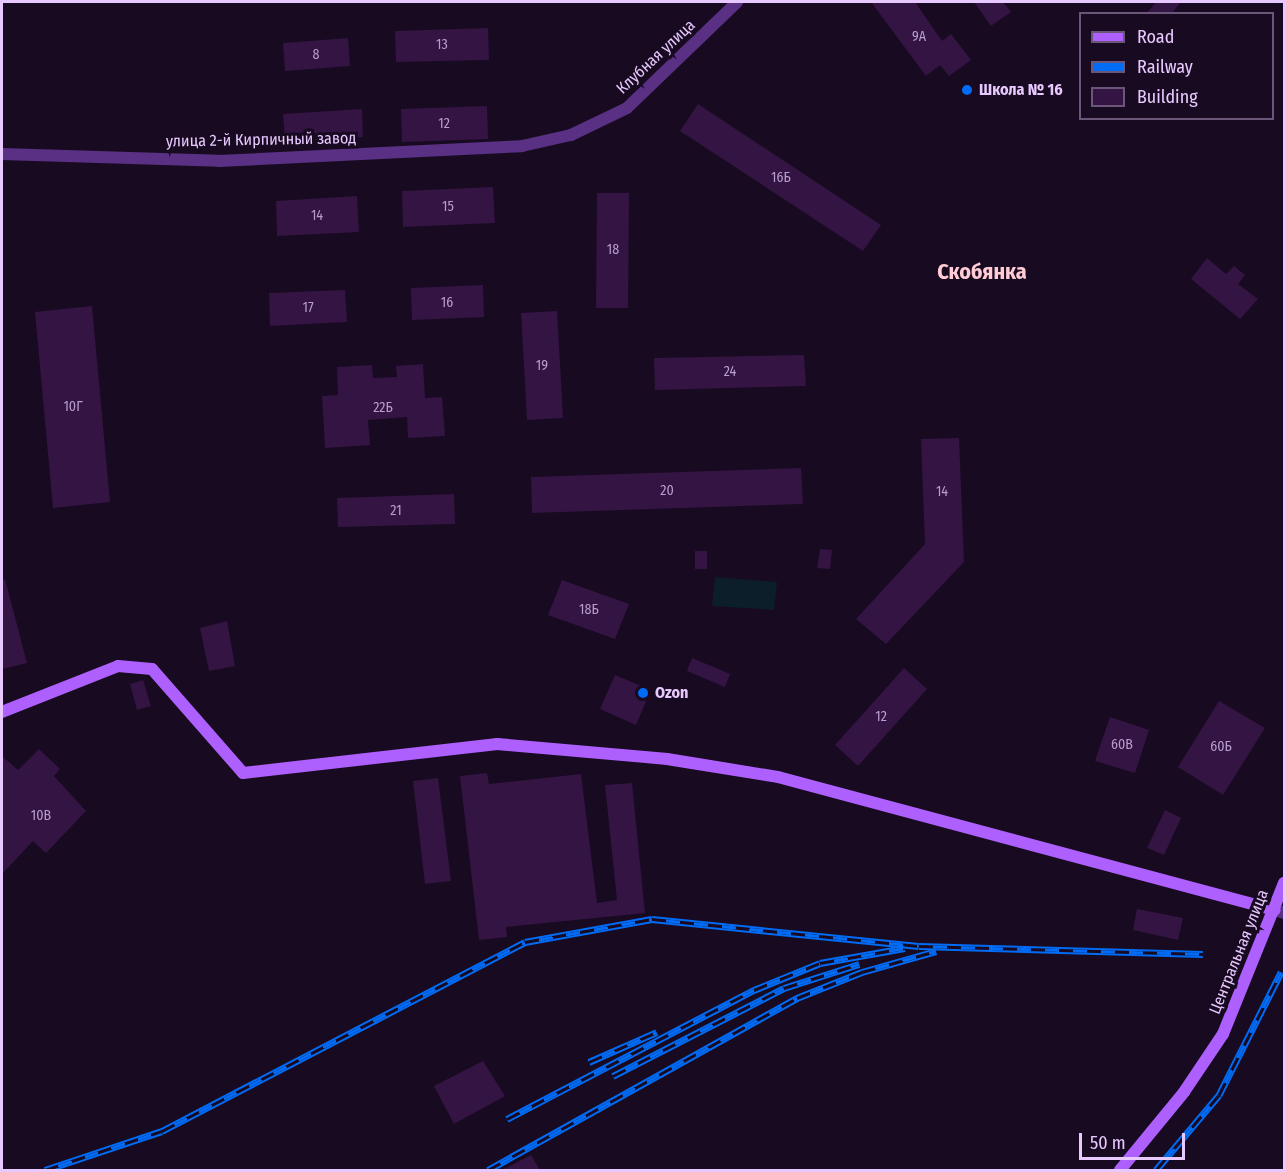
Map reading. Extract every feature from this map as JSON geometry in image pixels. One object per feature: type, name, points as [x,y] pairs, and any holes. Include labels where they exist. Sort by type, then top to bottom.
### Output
[{"type":"street","name":"Клубная улица","points":[[522,146],[571,135],[627,108],[738,2]]},
{"type":"street","name":"улица 2-й Кирпичный завод","points":[[2,154],[219,161],[522,146]]},
{"type":"street","points":[[2,712],[118,666],[152,669],[243,773],[497,744],[667,759],[778,777],[1280,911]]},
{"type":"street","name":"Центральная улица","points":[[1120,1170],[1184,1092],[1223,1034],[1280,911],[1284,883]]},
{"type":"shaded area","points":[[715,577],[777,582],[774,610],[712,606]]},
{"type":"building","points":[[871,2],[915,2],[942,41],[951,34],[971,60],[949,76],[940,65],[926,76]]},
{"type":"building","points":[[974,2],[1003,2],[1011,12],[991,26]]},
{"type":"building","points":[[1156,2],[1181,2],[1173,12],[1148,12]]},
{"type":"building","points":[[488,28],[489,60],[396,62],[395,31]]},
{"type":"building","points":[[348,38],[350,66],[285,71],[283,43]]},
{"type":"building","points":[[698,104],[881,225],[863,251],[680,131]]},
{"type":"building","points":[[487,106],[488,139],[402,142],[401,109]]},
{"type":"building","points":[[362,109],[363,137],[285,142],[283,114]]},
{"type":"building","points":[[493,187],[495,223],[403,227],[402,191]]},
{"type":"building","points":[[597,193],[629,193],[628,308],[596,308]]},
{"type":"building","points":[[357,196],[359,232],[277,236],[276,201]]},
{"type":"building","points":[[1207,258],[1226,274],[1234,266],[1245,275],[1238,284],[1258,299],[1240,319],[1191,279]]},
{"type":"building","points":[[483,285],[484,317],[412,320],[411,288]]},
{"type":"building","points":[[345,290],[347,322],[270,326],[269,293]]},
{"type":"building","points":[[92,306],[110,502],[53,508],[35,312]]},
{"type":"building","points":[[557,311],[563,418],[527,420],[521,313]]},
{"type":"building","points":[[804,355],[806,386],[655,390],[654,358]]},
{"type":"building","points":[[423,364],[425,398],[442,397],[445,436],[408,438],[407,417],[368,420],[370,445],[325,448],[322,396],[338,395],[337,367],[372,365],[373,378],[397,377],[396,366]]},
{"type":"building","points":[[959,438],[964,562],[886,644],[856,619],[925,544],[921,439]]},
{"type":"building","points":[[801,468],[803,504],[532,513],[531,477]]},
{"type":"building","points":[[454,494],[455,524],[338,527],[337,498]]},
{"type":"building","points":[[820,549],[832,550],[830,569],[817,568]]},
{"type":"building","points":[[695,551],[707,551],[707,569],[695,569]]},
{"type":"building","points":[[5,579],[27,663],[2,669],[2,580]]},
{"type":"building","points":[[562,580],[629,604],[615,639],[548,615]]},
{"type":"building","points":[[227,621],[235,666],[209,671],[200,628]]},
{"type":"building","points":[[692,658],[730,674],[725,687],[687,671]]},
{"type":"building","points":[[904,668],[927,689],[858,766],[835,745]]},
{"type":"building","points":[[615,675],[651,690],[636,725],[600,709]]},
{"type":"building","points":[[143,680],[151,706],[137,710],[130,684]]},
{"type":"building","points":[[1219,701],[1265,728],[1223,795],[1178,767]]},
{"type":"building","points":[[1110,717],[1149,730],[1135,773],[1095,761]]},
{"type":"building","points":[[39,749],[60,769],[54,776],[86,811],[46,853],[33,841],[2,874],[2,756],[18,770]]},
{"type":"building","points":[[487,773],[489,784],[581,774],[597,903],[617,900],[605,785],[632,783],[645,913],[506,927],[507,937],[479,940],[460,776]]},
{"type":"building","points":[[438,778],[451,881],[425,884],[413,781]]},
{"type":"building","points":[[1165,810],[1181,818],[1164,855],[1147,848]]},
{"type":"building","points":[[1137,909],[1183,918],[1178,940],[1133,930]]},
{"type":"building","points":[[483,1061],[505,1096],[454,1124],[434,1086]]},
{"type":"building","points":[[531,1155],[540,1170],[502,1170]]},
{"type":"railway","points":[[45,1170],[162,1131],[525,942],[652,919],[919,946],[1203,954]]},
{"type":"railway","points":[[507,1119],[754,990],[820,963],[905,948]]},
{"type":"railway","points":[[488,1170],[797,998],[862,972],[936,951]]},
{"type":"railway","points":[[613,1076],[784,988],[859,964]]},
{"type":"railway","points":[[1156,1170],[1219,1095],[1281,972]]},
{"type":"railway","points":[[589,1062],[657,1032]]},
{"type":"place","name":"Школа № 16","points":[[967,90]]},
{"type":"place","name":"Ozon","points":[[643,693]]},
{"type":"district","name":"Скобянка","points":[[982,272]]}]
